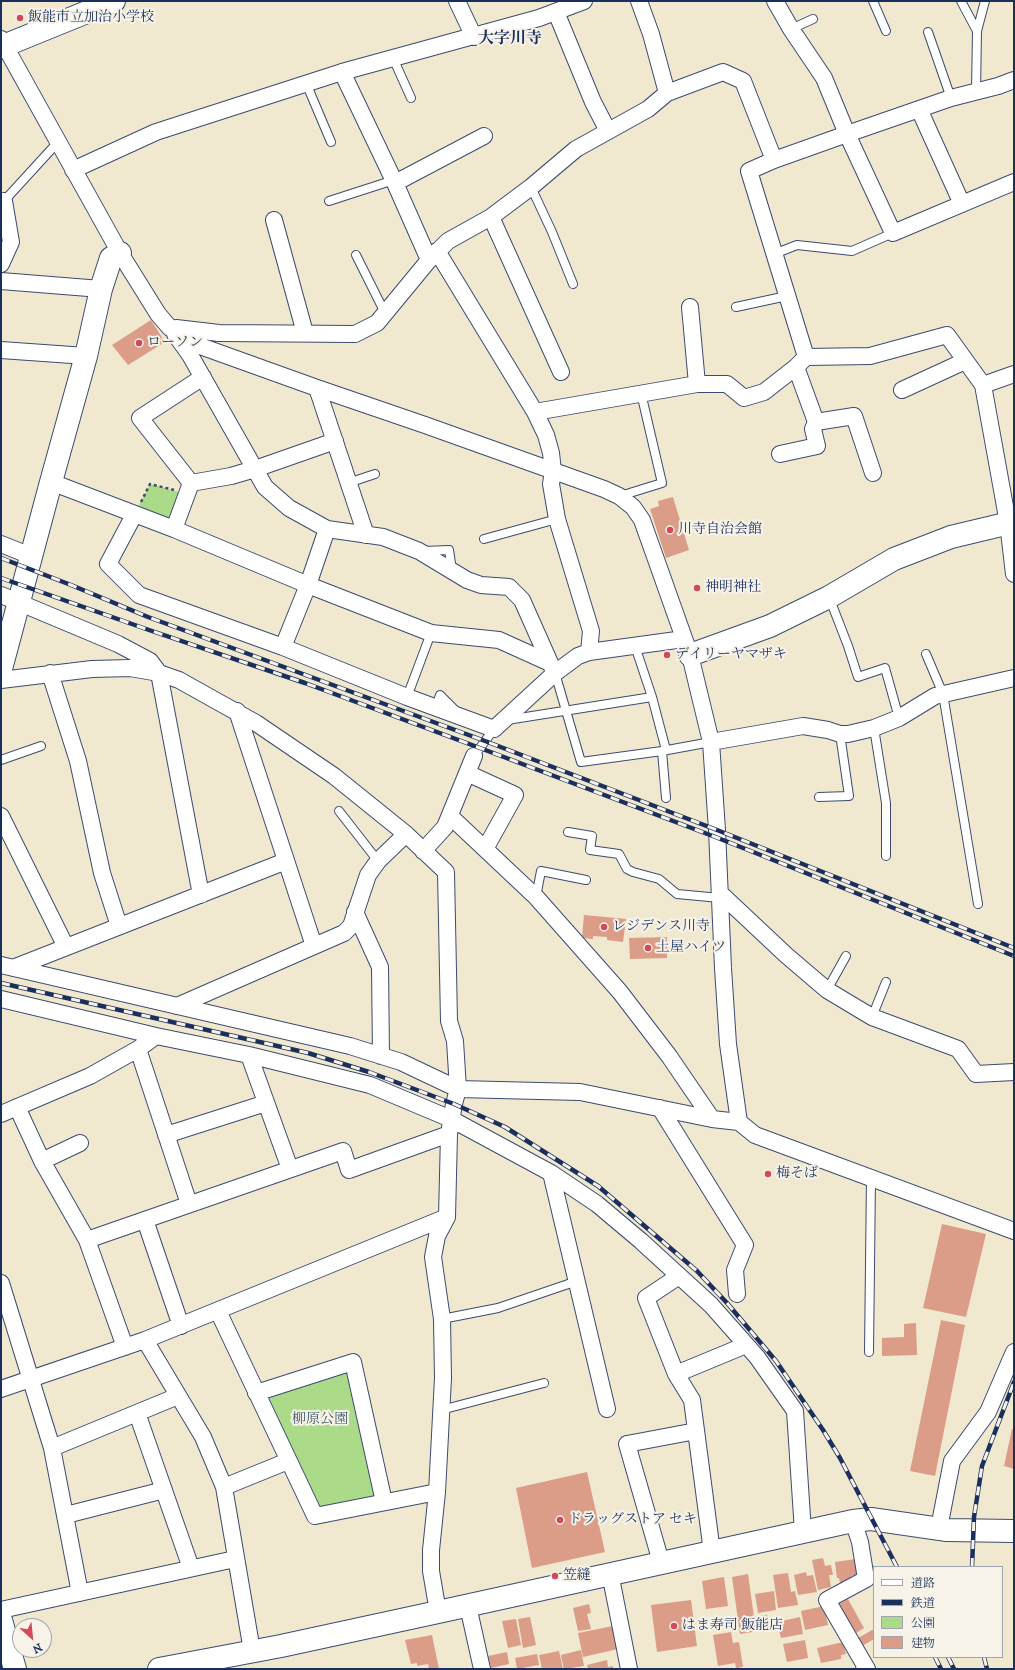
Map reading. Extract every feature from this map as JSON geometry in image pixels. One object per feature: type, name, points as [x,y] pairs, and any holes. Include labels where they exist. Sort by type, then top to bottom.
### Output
[{"type":"street","points":[[114,1],[2,44],[120,253],[158,314],[190,355],[265,488],[289,508],[327,529],[383,537],[419,551],[467,580],[481,585],[510,587],[522,600],[552,668]]},
{"type":"street","points":[[457,1],[474,37]]},
{"type":"street","points":[[639,1],[651,34],[667,93]]},
{"type":"street","points":[[775,1],[791,29],[824,78],[847,134],[893,233],[1014,182]]},
{"type":"street","points":[[73,170],[156,132],[342,72],[474,37],[556,12],[579,2]]},
{"type":"street","points":[[556,12],[593,102],[608,131]]},
{"type":"street","points":[[342,72],[433,255],[535,412],[546,435],[551,453],[553,471],[550,484],[556,518],[591,630],[589,652]]},
{"type":"street","points":[[170,328],[220,333],[355,334],[377,323],[433,255],[448,241],[491,217],[531,187],[576,149],[648,109],[667,93],[723,72],[743,81],[774,160]]},
{"type":"street","points":[[780,454],[817,446],[813,429],[816,422],[787,296],[750,171],[774,160],[919,109],[1014,80]]},
{"type":"street","points":[[919,109],[962,204]]},
{"type":"street","points":[[395,181],[484,136]]},
{"type":"street","points":[[1,264],[11,242],[3,200]]},
{"type":"street","points":[[491,217],[561,372]]},
{"type":"street","points":[[274,220],[305,333]]},
{"type":"street","points":[[1,669],[10,598],[31,556],[86,356],[111,258],[120,253]]},
{"type":"street","points":[[1,281],[102,289]]},
{"type":"street","points":[[690,307],[697,384]]},
{"type":"street","points":[[170,328],[200,346],[553,471],[619,496],[633,507],[642,520],[687,647],[711,742],[720,895],[722,968],[728,1044],[739,1122]]},
{"type":"street","points":[[535,412],[697,384],[727,384],[744,398],[764,392],[801,362],[870,356],[947,336],[983,385],[1011,522],[1014,574]]},
{"type":"street","points":[[1,350],[86,356]]},
{"type":"street","points":[[902,390],[965,361]]},
{"type":"street","points":[[983,385],[1014,376]]},
{"type":"street","points":[[189,488],[140,418],[203,377]]},
{"type":"street","points":[[317,388],[366,535]]},
{"type":"street","points":[[816,422],[854,416],[872,473]]},
{"type":"street","points":[[189,488],[255,469],[335,441]]},
{"type":"street","points":[[51,482],[174,529],[308,585],[431,633],[499,640],[552,668]]},
{"type":"street","points":[[174,529],[189,488]]},
{"type":"street","points":[[134,515],[108,564],[139,596],[283,647],[407,697],[462,717],[499,725],[552,668],[578,656],[589,652],[635,646],[687,647],[770,626],[829,596],[894,559],[951,537],[1011,522]]},
{"type":"street","points":[[283,647],[308,585],[327,529]]},
{"type":"street","points":[[1,544],[31,556]]},
{"type":"street","points":[[10,598],[118,644],[150,661],[159,673],[201,894]]},
{"type":"street","points":[[1,680],[92,668],[130,668],[159,673],[179,680],[237,712],[334,776],[406,834],[446,872],[450,1021],[455,1041],[458,1089],[450,1127],[447,1217],[437,1236],[433,1257],[442,1319],[443,1378],[437,1492],[431,1550],[431,1571],[438,1612]]},
{"type":"street","points":[[50,673],[78,761],[102,873],[119,926]]},
{"type":"street","points":[[711,742],[803,726],[828,730],[840,734],[848,734],[874,728],[899,718],[935,696],[1014,678]]},
{"type":"street","points":[[237,712],[314,946]]},
{"type":"street","points":[[423,851],[445,827],[474,756]]},
{"type":"street","points":[[467,774],[515,795],[485,849]]},
{"type":"street","points":[[1,816],[66,947]]},
{"type":"street","points":[[450,816],[536,897],[620,992],[669,1056],[712,1120]]},
{"type":"street","points":[[177,1006],[344,933],[351,926],[368,875],[378,861],[406,834]]},
{"type":"street","points":[[7,966],[66,947],[286,861]]},
{"type":"street","points":[[720,895],[827,990],[872,1017],[958,1049],[976,1074],[1014,1072]]},
{"type":"street","points":[[355,912],[380,967],[382,1056]]},
{"type":"street","points":[[7,966],[350,1046],[401,1062],[458,1089],[580,1092],[712,1120],[739,1122],[755,1135],[1014,1231]]},
{"type":"street","points":[[1,999],[156,1036],[249,1055],[370,1085],[450,1127],[552,1173],[597,1204],[641,1241],[711,1305],[757,1357],[795,1411],[804,1532]]},
{"type":"street","points":[[1,1114],[90,1076],[138,1049],[156,1036]]},
{"type":"street","points":[[138,1049],[189,1204]]},
{"type":"street","points":[[249,1055],[290,1169]]},
{"type":"street","points":[[166,1135],[266,1103]]},
{"type":"street","points":[[17,1107],[42,1161],[87,1240],[125,1347]]},
{"type":"street","points":[[660,1108],[744,1245],[735,1270],[737,1294]]},
{"type":"street","points":[[87,1240],[343,1151],[350,1170],[450,1127]]},
{"type":"street","points":[[42,1161],[80,1143]]},
{"type":"street","points":[[552,1173],[607,1409]]},
{"type":"street","points":[[1,1389],[145,1340],[447,1217]]},
{"type":"street","points":[[145,1220],[181,1326]]},
{"type":"street","points":[[679,1276],[646,1298],[676,1374],[692,1400],[712,1552]]},
{"type":"street","points":[[1,1282],[52,1448],[80,1593]]},
{"type":"street","points":[[218,1311],[315,1516],[437,1492]]},
{"type":"street","points":[[145,1340],[203,1437],[224,1487],[235,1559],[252,1651]]},
{"type":"street","points":[[676,1374],[746,1345]]},
{"type":"street","points":[[938,1528],[952,1461],[988,1412],[1014,1352]]},
{"type":"street","points":[[256,1393],[353,1362],[384,1502]]},
{"type":"street","points":[[52,1448],[178,1396]]},
{"type":"street","points":[[137,1413],[191,1568]]},
{"type":"street","points":[[661,1562],[627,1444],[696,1431]]},
{"type":"street","points":[[224,1487],[288,1461]]},
{"type":"street","points":[[66,1515],[164,1490]]},
{"type":"street","points":[[158,1669],[468,1606],[610,1573],[853,1521],[872,1519],[938,1528],[1014,1531]]},
{"type":"street","points":[[853,1521],[860,1542],[866,1579],[827,1600],[866,1669]]},
{"type":"street","points":[[1,1610],[235,1559]]},
{"type":"street","points":[[610,1573],[629,1669]]},
{"type":"street","points":[[468,1606],[482,1669]]},
{"type":"street","points":[[1,1620],[15,1669]]},
{"type":"lane","points":[[873,1],[886,31]]},
{"type":"lane","points":[[962,1],[977,31]]},
{"type":"lane","points":[[976,92],[977,31],[985,1]]},
{"type":"lane","points":[[791,29],[813,19]]},
{"type":"lane","points":[[928,32],[951,98]]},
{"type":"lane","points":[[393,58],[411,98]]},
{"type":"lane","points":[[306,83],[331,142]]},
{"type":"lane","points":[[3,200],[58,142]]},
{"type":"lane","points":[[329,201],[395,181]]},
{"type":"lane","points":[[531,187],[552,232],[573,284]]},
{"type":"lane","points":[[774,254],[797,245],[852,251],[893,233]]},
{"type":"lane","points":[[356,255],[385,313]]},
{"type":"lane","points":[[736,307],[787,296]]},
{"type":"lane","points":[[619,496],[662,483],[641,393]]},
{"type":"lane","points":[[348,483],[375,474]]},
{"type":"lane","points":[[484,539],[556,518]]},
{"type":"lane","points":[[829,596],[858,677],[885,668],[899,718]]},
{"type":"lane","points":[[407,697],[431,633]]},
{"type":"lane","points":[[635,646],[652,697],[664,751],[666,798]]},
{"type":"lane","points":[[926,654],[943,694],[978,904]]},
{"type":"lane","points":[[552,668],[581,762],[664,751],[711,742]]},
{"type":"lane","points":[[474,756],[499,725],[566,711],[652,697]]},
{"type":"lane","points":[[874,728],[886,803],[886,856]]},
{"type":"lane","points":[[819,797],[849,796],[840,734]]},
{"type":"lane","points":[[1,760],[40,746]]},
{"type":"lane","points":[[339,811],[378,861]]},
{"type":"lane","points":[[568,832],[592,836],[590,850],[619,854],[627,868],[633,872],[659,879],[677,894],[720,895]]},
{"type":"lane","points":[[536,897],[541,871],[586,880]]},
{"type":"lane","points":[[827,990],[846,956]]},
{"type":"lane","points":[[872,1017],[886,982]]},
{"type":"lane","points":[[869,1352],[871,1177]]},
{"type":"lane","points":[[442,1319],[498,1308],[577,1281]]},
{"type":"lane","points":[[441,1410],[544,1383]]},
{"type":"path","points":[[134,515],[150,484],[166,487],[189,488]]},
{"type":"green space","points":[[150,484],[186,494],[174,529],[134,515]]},
{"type":"green space","name":"柳原公園","points":[[353,1362],[384,1502],[315,1516],[256,1393]]},
{"type":"building","name":"ローソン","points":[[151,320],[165,342],[128,365],[112,345]]},
{"type":"building","name":"川寺自治会館","points":[[673,497],[689,550],[666,558],[650,509],[659,506],[658,501]]},
{"type":"building","name":"レジデンス川寺","points":[[584,915],[626,919],[623,942],[607,940],[607,937],[593,936],[593,939],[582,938]]},
{"type":"building","name":"土屋ハイツ","points":[[667,937],[667,958],[630,959],[629,938]]},
{"type":"building","points":[[942,1224],[986,1234],[966,1317],[923,1308]]},
{"type":"building","points":[[941,1320],[965,1325],[935,1476],[910,1471]]},
{"type":"building","points":[[916,1323],[917,1355],[882,1356],[882,1338],[904,1337],[904,1324]]},
{"type":"building","points":[[1012,1429],[1014,1429],[1014,1469],[1004,1466]]},
{"type":"building","name":"ドラッグストア セキ","points":[[587,1472],[605,1552],[532,1568],[516,1488]]},
{"type":"building","points":[[823,1558],[825,1566],[831,1565],[833,1575],[829,1575],[831,1587],[818,1590],[812,1560]]},
{"type":"building","points":[[856,1559],[858,1575],[851,1576],[852,1581],[840,1583],[839,1578],[837,1578],[835,1562]]},
{"type":"building","points":[[806,1572],[807,1576],[813,1575],[817,1592],[798,1595],[794,1575]]},
{"type":"building","points":[[788,1573],[791,1592],[795,1591],[798,1605],[778,1608],[773,1575]]},
{"type":"building","points":[[748,1574],[754,1617],[767,1615],[769,1625],[764,1625],[765,1630],[740,1634],[732,1577]]},
{"type":"building","points":[[724,1577],[728,1606],[706,1609],[702,1581]]},
{"type":"building","points":[[774,1591],[776,1610],[758,1613],[755,1594]]},
{"type":"building","points":[[848,1599],[864,1628],[853,1635],[836,1606]]},
{"type":"building","name":"はま寿司 飯能店","points":[[691,1600],[697,1646],[657,1652],[651,1605]]},
{"type":"building","points":[[589,1604],[591,1613],[587,1614],[591,1629],[578,1631],[573,1608]]},
{"type":"building","points":[[824,1606],[828,1625],[805,1630],[801,1611]]},
{"type":"building","points":[[530,1617],[536,1645],[523,1648],[518,1619]]},
{"type":"building","points":[[800,1617],[803,1634],[781,1638],[777,1622]]},
{"type":"building","points":[[516,1619],[521,1645],[508,1648],[502,1621]]},
{"type":"building","points":[[613,1626],[618,1649],[583,1657],[578,1633]]},
{"type":"building","points":[[873,1630],[873,1640],[862,1646],[858,1638]]},
{"type":"building","points":[[731,1632],[733,1643],[739,1642],[743,1667],[736,1668],[735,1663],[718,1666],[713,1635]]},
{"type":"building","points":[[432,1635],[439,1669],[429,1669],[428,1664],[417,1666],[417,1663],[411,1664],[405,1640]]},
{"type":"building","points":[[805,1640],[808,1658],[787,1662],[783,1644]]},
{"type":"building","points":[[843,1642],[846,1654],[841,1655],[841,1659],[821,1663],[817,1648]]},
{"type":"building","points":[[581,1650],[584,1666],[564,1669],[561,1655]]},
{"type":"building","points":[[559,1651],[563,1669],[542,1669],[539,1655]]},
{"type":"building","points":[[507,1652],[509,1664],[491,1668],[488,1656]]},
{"type":"building","points":[[537,1654],[539,1665],[517,1669],[515,1658]]},
{"type":"building","points":[[607,1660],[608,1667],[613,1666],[613,1669],[588,1669],[587,1665]]},
{"type":"railway","points":[[1,558],[148,617],[485,741],[717,830],[1014,948]]},
{"type":"railway","points":[[1,578],[305,683],[480,748],[718,838],[1014,956]]},
{"type":"railway","points":[[1,983],[308,1053],[369,1072],[454,1104],[505,1127],[598,1186],[697,1271],[727,1303],[776,1361],[823,1430],[840,1458],[896,1566]]},
{"type":"railway","points":[[972,1566],[974,1517],[982,1466],[1014,1382]]},
{"type":"railway","points":[[936,1658],[941,1669]]},
{"type":"railway","points":[[948,1658],[954,1669]]},
{"type":"railway","points":[[984,1658],[987,1669]]},
{"type":"place","name":"飯能市立加治小学校","points":[[20,18]]},
{"type":"place","name":"ローソン","points":[[139,343]]},
{"type":"place","name":"川寺自治会館","points":[[670,530]]},
{"type":"place","name":"神明神社","points":[[697,588]]},
{"type":"place","name":"デイリーヤマザキ","points":[[667,655]]},
{"type":"place","name":"レジデンス川寺","points":[[604,927]]},
{"type":"place","name":"土屋ハイツ","points":[[648,948]]},
{"type":"place","name":"梅そば","points":[[768,1174]]},
{"type":"place","name":"ドラッグストア セキ","points":[[560,1520]]},
{"type":"place","name":"笠縫","points":[[555,1576]]},
{"type":"place","name":"はま寿司 飯能店","points":[[674,1626]]},
{"type":"district","name":"大字川寺","points":[[510,40]]}]
